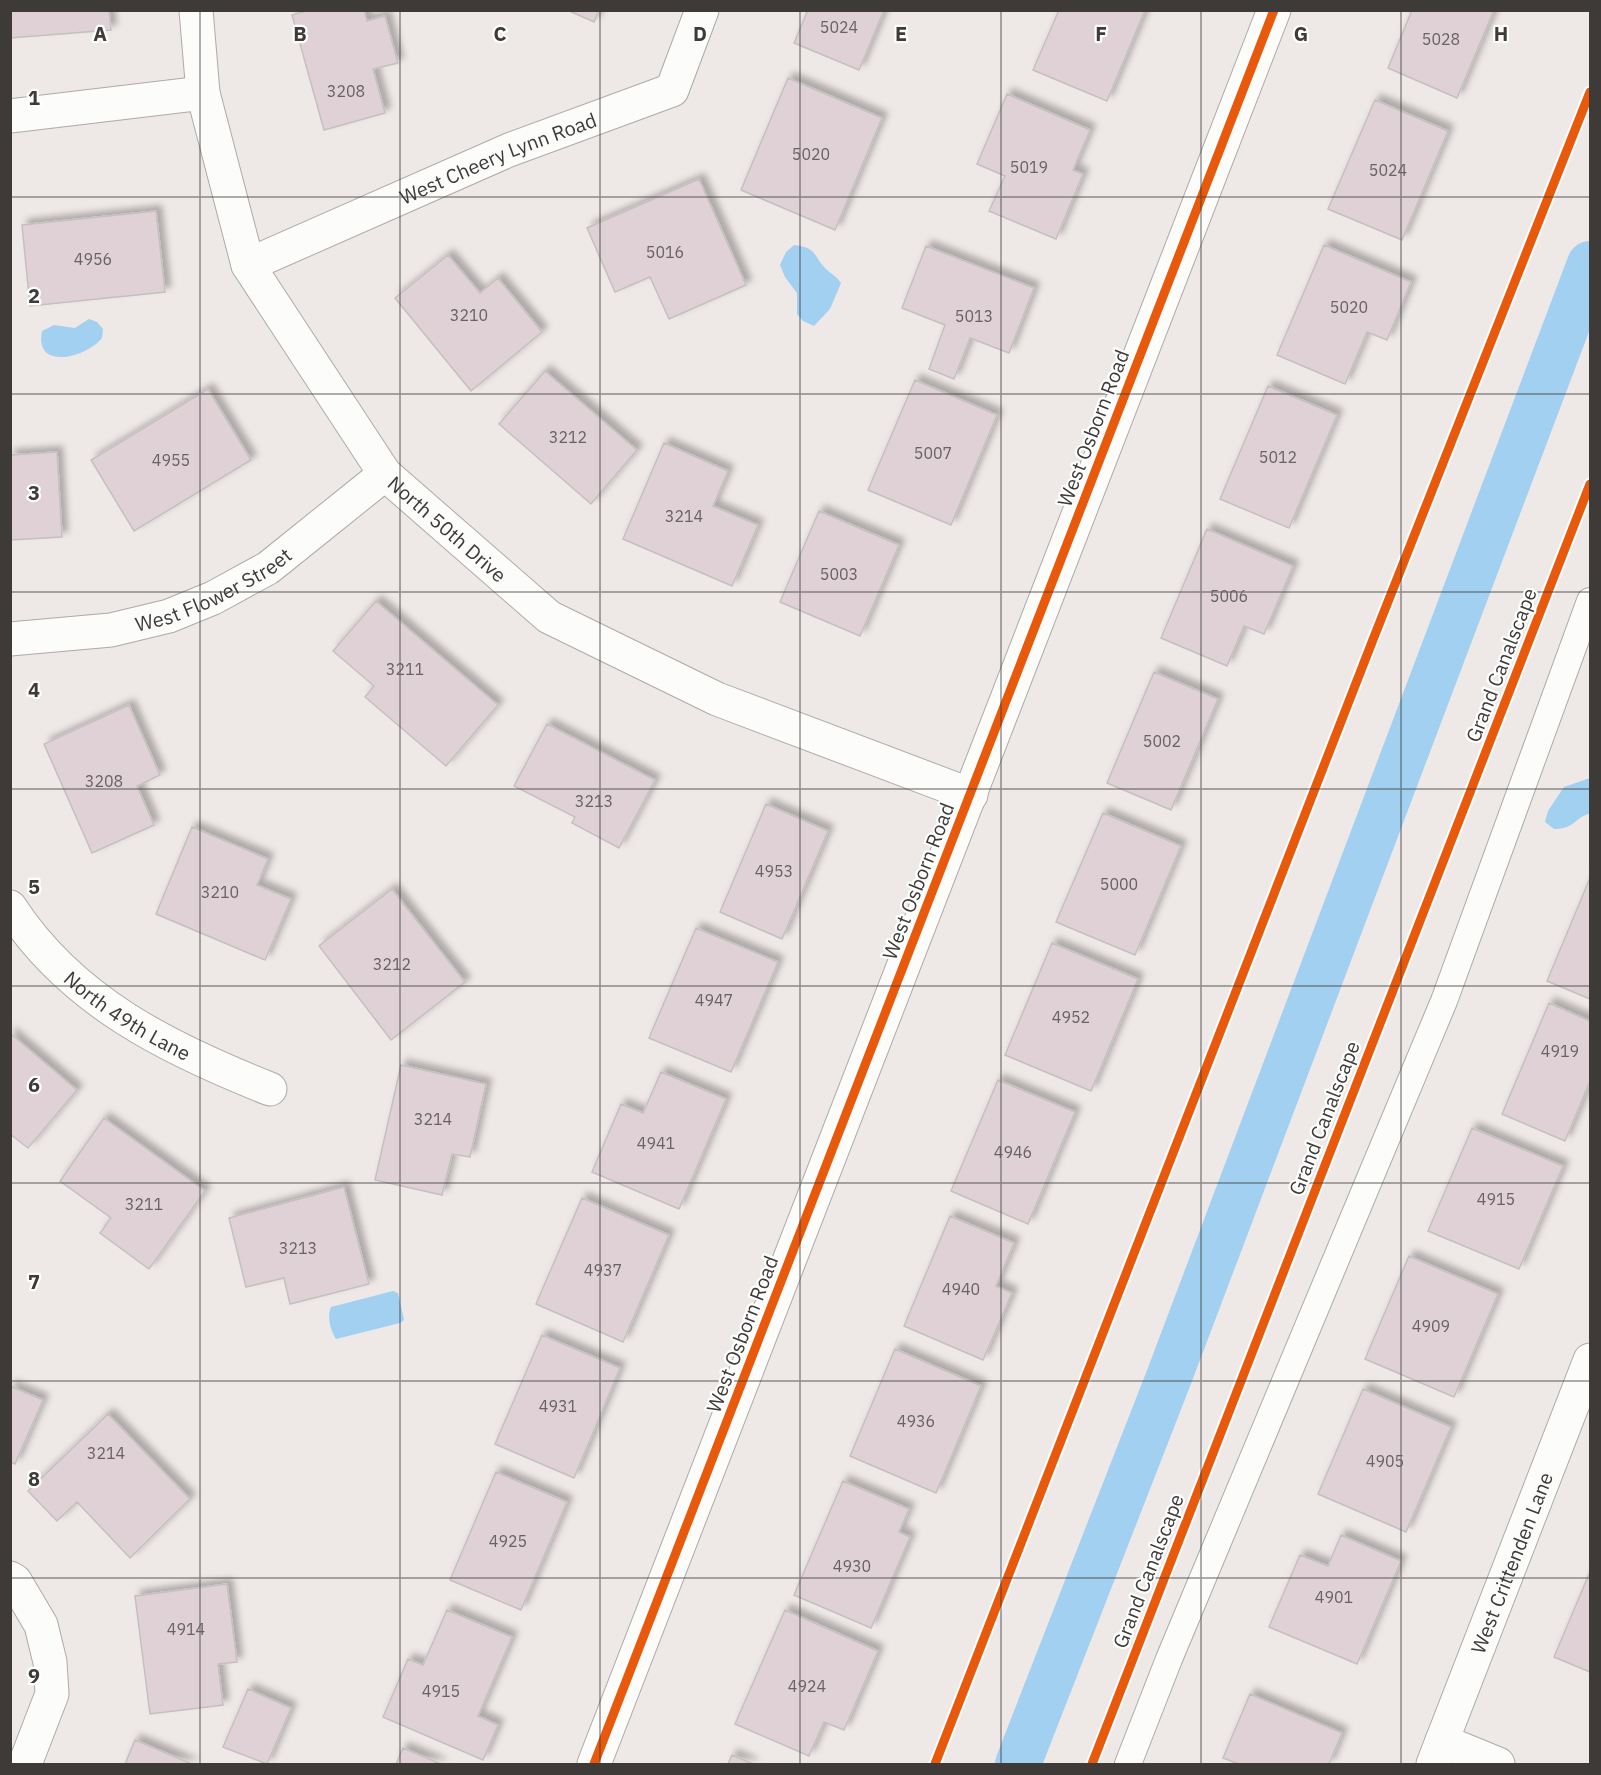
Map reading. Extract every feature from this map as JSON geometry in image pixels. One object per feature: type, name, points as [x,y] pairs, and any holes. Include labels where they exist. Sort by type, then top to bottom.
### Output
[{"type":"street","name":"North 50th Drive","points":[[196,10],[203,93],[248,265],[385,474],[549,617],[717,699],[971,795]]},
{"type":"street","name":"West Cheery Lynn Road","points":[[248,265],[509,150],[672,90],[702,10]]},
{"type":"street","name":"West Osborn Road","points":[[594,1764],[1274,10]]},
{"type":"street","points":[[10,116],[203,93]]},
{"type":"street","name":"West Flower Street","points":[[10,639],[111,630],[168,616],[213,598],[268,568],[385,474]]},
{"type":"street","name":"North 49th Lane","points":[[10,907],[57,966],[112,1012],[162,1041],[220,1069],[270,1089]]},
{"type":"street","name":"West Crittenden Lane","points":[[1437,1753],[1590,1360]]},
{"type":"street","points":[[10,1578],[15,1581],[41,1625],[50,1662],[52,1694],[25,1764]]},
{"type":"street","points":[[1437,1753],[1498,1764]]},
{"type":"lane","points":[[1128,1764],[1169,1659],[1444,1001],[1590,601]]},
{"type":"water","points":[[794,245],[808,248],[841,283],[830,309],[814,326],[803,321],[797,314],[797,293],[785,277],[780,265],[786,252]]},
{"type":"water","points":[[89,319],[97,322],[103,329],[102,338],[94,345],[85,351],[63,357],[53,356],[46,352],[42,344],[42,331],[54,325],[75,328]]},
{"type":"water","points":[[1590,778],[1589,814],[1561,829],[1554,829],[1545,822],[1548,811],[1564,787]]},
{"type":"water","points":[[393,1291],[398,1293],[404,1320],[400,1323],[336,1339],[330,1323],[331,1307]]},
{"type":"building","points":[[10,10],[109,10],[111,30],[10,38]]},
{"type":"building","points":[[309,10],[364,10],[367,21],[385,16],[398,63],[373,69],[385,113],[324,130],[292,15]]},
{"type":"building","points":[[567,10],[599,10],[594,22]]},
{"type":"building","points":[[808,10],[884,10],[859,70],[794,43]]},
{"type":"building","points":[[1059,10],[1145,10],[1107,101],[1033,70]]},
{"type":"building","points":[[1412,10],[1494,10],[1457,98],[1388,68]]},
{"type":"building","points":[[788,78],[882,118],[835,230],[741,190]]},
{"type":"building","points":[[1007,94],[1090,130],[1073,170],[1083,174],[1056,239],[989,211],[1005,176],[977,164]]},
{"type":"building","points":[[1375,100],[1448,131],[1402,240],[1328,209]]},
{"type":"building","points":[[699,179],[746,285],[669,319],[650,277],[615,292],[587,228]]},
{"type":"building","points":[[156,211],[165,292],[30,306],[22,225]]},
{"type":"building","points":[[1324,245],[1411,282],[1387,340],[1367,332],[1345,384],[1277,355]]},
{"type":"building","points":[[926,246],[1034,288],[1009,353],[970,338],[954,379],[929,369],[945,325],[902,308]]},
{"type":"building","points":[[448,255],[480,293],[498,278],[542,332],[471,391],[395,298]]},
{"type":"building","points":[[545,371],[637,450],[591,504],[499,424]]},
{"type":"building","points":[[915,380],[997,415],[951,525],[868,490]]},
{"type":"building","points":[[1268,386],[1337,415],[1289,528],[1220,499]]},
{"type":"building","points":[[208,389],[251,460],[134,531],[91,460]]},
{"type":"building","points":[[664,443],[728,471],[713,506],[758,525],[732,586],[623,539]]},
{"type":"building","points":[[57,452],[62,537],[10,540],[10,455]]},
{"type":"building","points":[[819,511],[899,545],[860,636],[780,602]]},
{"type":"building","points":[[1207,529],[1293,566],[1264,634],[1244,626],[1227,666],[1161,638]]},
{"type":"building","points":[[376,601],[498,705],[446,766],[365,697],[374,686],[333,651]]},
{"type":"building","points":[[1154,672],[1218,699],[1171,810],[1107,783]]},
{"type":"building","points":[[129,705],[160,775],[137,786],[154,825],[92,853],[44,744]]},
{"type":"building","points":[[547,724],[655,780],[619,848],[572,823],[575,817],[514,786]]},
{"type":"building","points":[[766,804],[828,831],[782,939],[720,912]]},
{"type":"building","points":[[1103,813],[1181,846],[1135,955],[1056,922]]},
{"type":"building","points":[[192,827],[268,859],[257,885],[291,899],[265,960],[156,914]]},
{"type":"building","points":[[1590,878],[1590,999],[1547,981]]},
{"type":"building","points":[[392,889],[465,982],[391,1040],[319,946]]},
{"type":"building","points":[[696,928],[778,962],[731,1072],[649,1038]]},
{"type":"building","points":[[1052,943],[1138,979],[1091,1091],[1005,1055]]},
{"type":"building","points":[[1549,1003],[1590,1021],[1590,1081],[1565,1141],[1502,1114]]},
{"type":"building","points":[[10,1033],[77,1090],[28,1148],[10,1134]]},
{"type":"building","points":[[401,1065],[486,1084],[470,1157],[452,1154],[442,1195],[375,1180]]},
{"type":"building","points":[[661,1072],[726,1099],[679,1209],[592,1172],[621,1104],[643,1113]]},
{"type":"building","points":[[998,1080],[1075,1112],[1028,1224],[951,1191]]},
{"type":"building","points":[[104,1118],[205,1191],[149,1269],[100,1233],[111,1218],[60,1181]]},
{"type":"building","points":[[1472,1128],[1563,1166],[1519,1269],[1428,1231]]},
{"type":"building","points":[[344,1187],[369,1284],[290,1304],[284,1278],[246,1287],[229,1218]]},
{"type":"building","points":[[582,1198],[669,1235],[623,1342],[536,1304]]},
{"type":"building","points":[[950,1216],[1014,1243],[996,1286],[1012,1293],[983,1360],[904,1326]]},
{"type":"building","points":[[1409,1256],[1498,1294],[1454,1397],[1365,1359]]},
{"type":"building","points":[[542,1335],[620,1368],[574,1478],[495,1444]]},
{"type":"building","points":[[895,1349],[981,1386],[936,1493],[850,1456]]},
{"type":"building","points":[[10,1386],[43,1400],[15,1464],[10,1462]]},
{"type":"building","points":[[1363,1389],[1451,1427],[1406,1532],[1318,1494]]},
{"type":"building","points":[[108,1414],[190,1499],[130,1558],[77,1502],[57,1521],[28,1491]]},
{"type":"building","points":[[496,1472],[567,1502],[521,1610],[450,1580]]},
{"type":"building","points":[[843,1481],[909,1509],[899,1532],[910,1537],[871,1628],[794,1595]]},
{"type":"building","points":[[1341,1535],[1401,1561],[1357,1664],[1269,1627],[1300,1555],[1328,1566]]},
{"type":"building","points":[[1590,1574],[1590,1672],[1554,1657]]},
{"type":"building","points":[[227,1584],[237,1662],[218,1664],[223,1705],[150,1714],[135,1596]]},
{"type":"building","points":[[447,1610],[512,1637],[478,1716],[498,1725],[483,1760],[383,1717],[408,1659],[423,1665]]},
{"type":"building","points":[[785,1610],[878,1651],[844,1730],[824,1722],[809,1756],[735,1724]]},
{"type":"building","points":[[248,1689],[291,1708],[267,1764],[223,1747]]},
{"type":"building","points":[[1250,1694],[1342,1733],[1329,1764],[1239,1764],[1223,1758]]},
{"type":"building","points":[[135,1740],[192,1764],[125,1764]]},
{"type":"building","points":[[403,1748],[441,1764],[396,1764]]},
{"type":"building","points":[[732,1755],[753,1764],[728,1764]]},
{"type":"waterway","points":[[1018,1764],[1169,1377],[1590,264]]},
{"type":"cycle path","points":[[594,1764],[1274,10]]},
{"type":"cycle path","points":[[935,1764],[1374,637],[1590,92]]},
{"type":"cycle path","name":"Grand Canalscape","points":[[1092,1764],[1590,484]]}]
